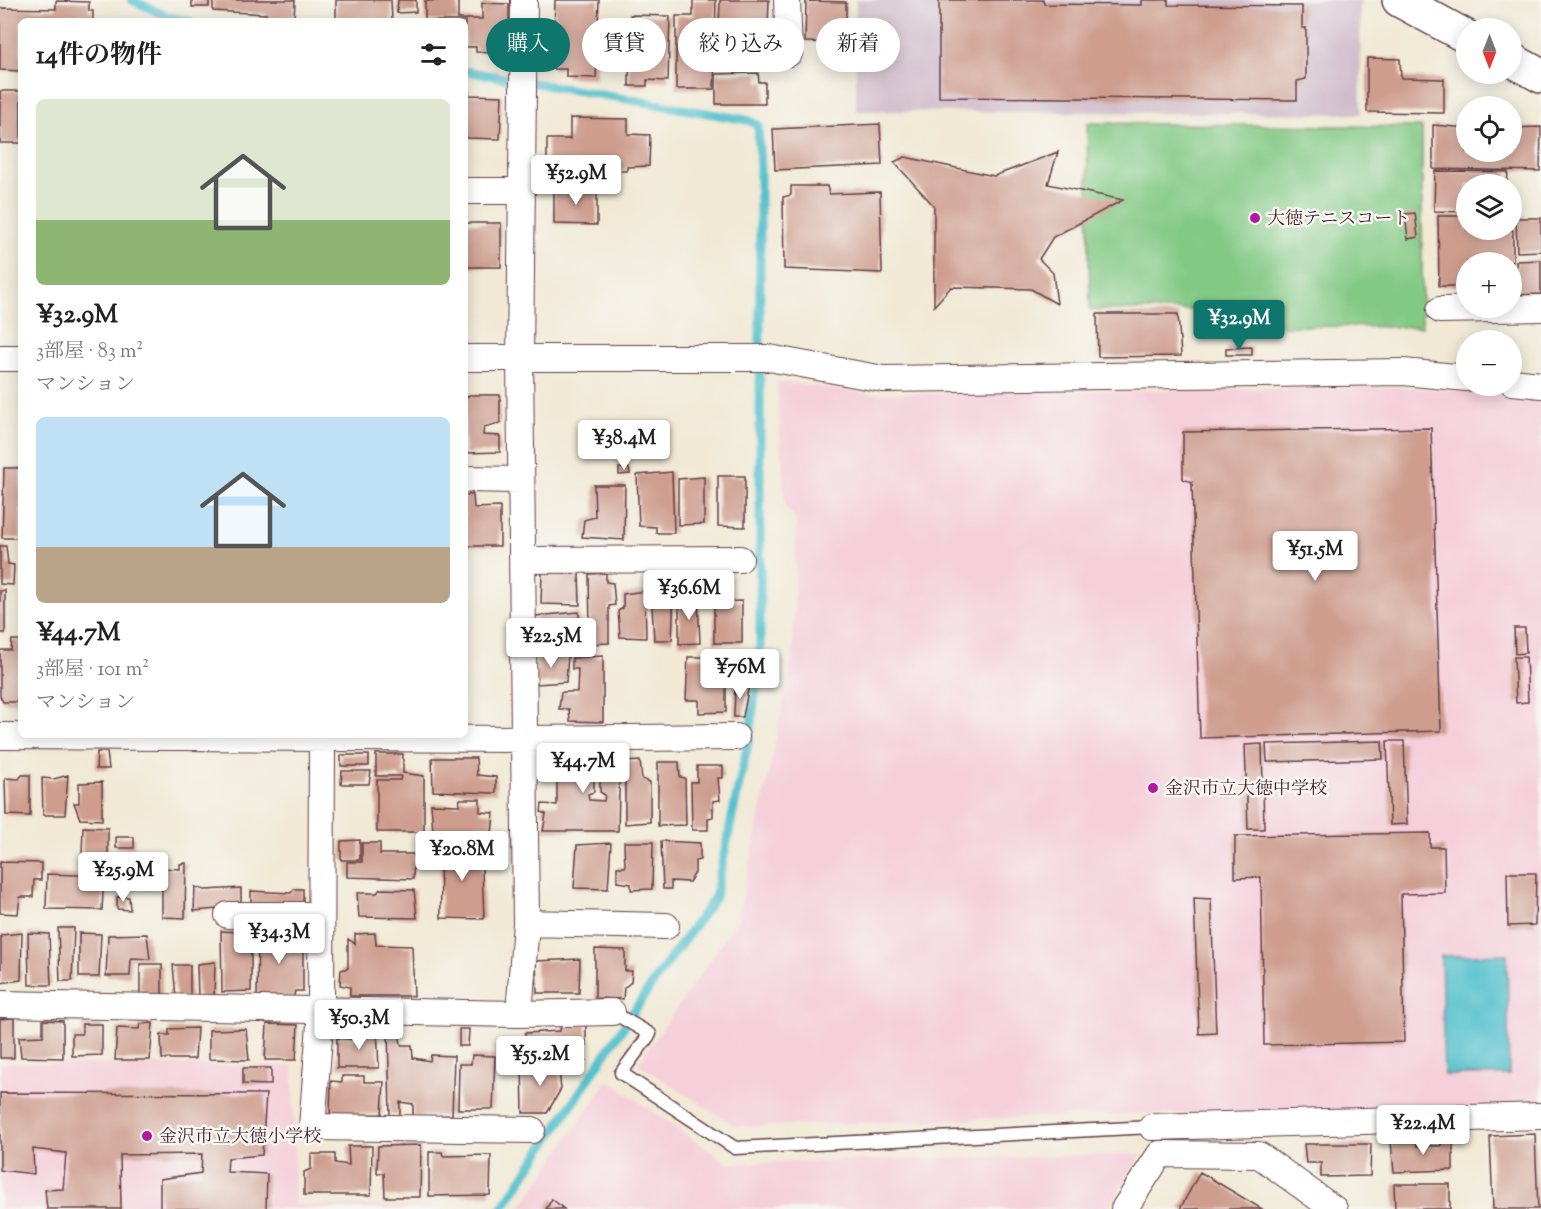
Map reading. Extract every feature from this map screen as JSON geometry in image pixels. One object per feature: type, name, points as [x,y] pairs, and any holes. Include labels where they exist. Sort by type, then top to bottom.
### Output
[{"type":"street","points":[[519,1014],[526,923],[520,358],[524,0]]},
{"type":"street","points":[[788,0],[788,18]]},
{"type":"street","points":[[1399,0],[1456,31]]},
{"type":"street","points":[[1522,66],[1541,76]]},
{"type":"street","points":[[468,191],[522,191]]},
{"type":"street","points":[[1440,310],[1541,308]]},
{"type":"street","points":[[0,358],[18,358]]},
{"type":"street","points":[[468,358],[760,358],[883,379],[1404,372],[1456,377]]},
{"type":"street","points":[[1522,383],[1541,384]]},
{"type":"street","points":[[468,479],[521,480]]},
{"type":"street","points":[[522,560],[740,559]]},
{"type":"street","points":[[0,736],[18,736]]},
{"type":"street","points":[[532,1130],[312,1127],[321,1012],[322,738],[736,737]]},
{"type":"street","points":[[228,915],[321,915]]},
{"type":"street","points":[[526,923],[666,926]]},
{"type":"street","points":[[0,1004],[321,1012],[519,1014],[612,1012]]},
{"type":"street","points":[[1152,1127],[1541,1116]]},
{"type":"street","points":[[1124,1209],[1160,1154],[1259,1155],[1334,1209]]},
{"type":"lane","points":[[612,1012],[650,1034],[621,1073],[735,1148],[1152,1127]]},
{"type":"shaded area","points":[[856,0],[1360,0],[1361,114],[856,111],[856,72],[900,72],[900,18],[856,18]]},
{"type":"shaded area","name":"金沢市立大徳中学校","points":[[777,381],[872,394],[1390,387],[1456,390],[1456,396],[1541,395],[1541,1108],[1138,1114],[737,1127],[638,1064],[738,920],[793,656],[796,519],[785,506]]},
{"type":"shaded area","name":"金沢市立大徳小学校","points":[[0,1063],[293,1066],[295,1205],[474,1209],[0,1209]]},
{"type":"shaded area","points":[[608,1080],[727,1163],[1142,1154],[1107,1209],[520,1209]]},
{"type":"green space","name":"大徳テニスコート","points":[[1087,123],[1422,127],[1422,327],[1283,326],[1263,310],[1090,310]]},
{"type":"water","points":[[1507,954],[1509,1075],[1444,1075],[1441,956]]},
{"type":"building","points":[[192,0],[209,0],[209,7],[192,7]]},
{"type":"building","points":[[213,0],[295,0],[294,18],[266,18],[266,14],[213,11]]},
{"type":"building","points":[[336,0],[391,0],[392,18],[336,18]]},
{"type":"building","points":[[398,0],[416,0],[416,12],[397,13]]},
{"type":"building","points":[[458,0],[458,18],[425,18],[425,1]]},
{"type":"building","points":[[555,0],[599,0],[598,18],[582,18],[582,72],[596,72],[596,78],[566,77],[566,72],[570,72],[570,18],[554,18]]},
{"type":"building","points":[[693,0],[716,0],[716,18],[678,18],[678,72],[714,72],[714,89],[676,89],[676,16],[693,16]]},
{"type":"building","points":[[720,0],[769,0],[768,18],[719,18]]},
{"type":"building","points":[[939,0],[1043,0],[1044,4],[1142,5],[1142,0],[1168,0],[1168,5],[1302,6],[1302,28],[1306,28],[1306,79],[1297,81],[1297,100],[939,97]]},
{"type":"building","points":[[56,1],[89,2],[89,11],[93,11],[93,18],[18,18],[18,71],[0,70],[0,8],[56,9]]},
{"type":"building","points":[[806,1],[846,2],[846,18],[816,18],[816,42],[805,42]]},
{"type":"building","points":[[482,3],[509,4],[509,18],[486,18],[486,52],[476,52],[476,47],[468,47],[468,19],[482,19]]},
{"type":"building","points":[[630,15],[670,16],[668,81],[647,80],[647,86],[629,86],[629,72],[666,72],[666,18],[630,18]]},
{"type":"building","points":[[1367,58],[1400,59],[1401,78],[1444,79],[1444,113],[1367,112]]},
{"type":"building","points":[[758,73],[759,82],[765,82],[765,104],[716,104],[716,74]]},
{"type":"building","points":[[468,90],[469,95],[502,96],[500,139],[468,138]]},
{"type":"building","points":[[0,91],[18,91],[18,143],[0,143]]},
{"type":"building","points":[[570,118],[628,119],[628,134],[650,135],[649,166],[627,167],[627,171],[547,169],[547,139],[570,139]]},
{"type":"building","points":[[880,124],[882,165],[775,170],[773,129]]},
{"type":"building","points":[[1433,125],[1456,127],[1456,162],[1522,162],[1522,128],[1541,127],[1540,171],[1433,169]]},
{"type":"building","points":[[1058,152],[1048,184],[1123,200],[1053,237],[1039,259],[1053,273],[1057,304],[1031,289],[951,287],[934,306],[934,206],[894,162],[905,157],[994,176]]},
{"type":"building","points":[[1435,171],[1508,172],[1508,174],[1456,174],[1456,212],[1434,211]]},
{"type":"building","points":[[579,184],[597,184],[597,225],[554,224],[554,189],[579,189]]},
{"type":"building","points":[[791,186],[827,186],[829,194],[880,192],[882,273],[784,269],[783,197],[791,195]]},
{"type":"building","points":[[1415,213],[1418,237],[1408,239],[1405,214]]},
{"type":"building","points":[[1438,216],[1456,216],[1456,240],[1513,240],[1513,252],[1456,252],[1456,286],[1439,286]]},
{"type":"building","points":[[1522,218],[1541,218],[1541,251],[1517,252],[1517,240],[1522,240]]},
{"type":"building","points":[[468,223],[501,223],[501,267],[468,267]]},
{"type":"building","points":[[1541,260],[1541,294],[1522,295],[1522,261]]},
{"type":"building","points":[[1097,314],[1178,314],[1181,356],[1098,357]]},
{"type":"building","points":[[1252,347],[1252,355],[1226,355],[1226,348]]},
{"type":"building","points":[[500,395],[500,423],[484,427],[483,435],[500,436],[500,452],[468,453],[468,396]]},
{"type":"building","points":[[1431,428],[1441,731],[1200,738],[1192,482],[1183,479],[1183,432]]},
{"type":"building","points":[[4,468],[18,468],[18,538],[2,538]]},
{"type":"building","points":[[619,468],[629,468],[630,474],[619,475]]},
{"type":"building","points":[[672,472],[674,533],[656,533],[656,527],[639,526],[637,475]]},
{"type":"building","points":[[718,476],[745,476],[745,527],[718,526]]},
{"type":"building","points":[[704,477],[704,524],[678,525],[678,479]]},
{"type":"building","points":[[594,485],[625,485],[624,540],[582,537],[584,520],[595,517]]},
{"type":"building","points":[[468,495],[473,495],[474,508],[500,507],[500,546],[468,546]]},
{"type":"building","points":[[0,546],[6,546],[8,564],[14,565],[13,585],[0,584]]},
{"type":"building","points":[[542,572],[579,573],[580,605],[541,604]]},
{"type":"building","points":[[606,573],[606,582],[613,583],[615,605],[609,606],[609,643],[586,644],[590,632],[589,574]]},
{"type":"building","points":[[650,574],[662,575],[663,591],[674,592],[672,640],[654,640]]},
{"type":"building","points":[[678,576],[715,576],[714,602],[742,601],[742,643],[714,643],[714,604],[699,604],[699,595],[678,595]]},
{"type":"building","points":[[5,590],[5,633],[0,633],[0,591]]},
{"type":"building","points":[[645,591],[646,638],[620,637],[618,611],[623,608],[623,594]]},
{"type":"building","points":[[698,597],[700,643],[679,644],[679,598]]},
{"type":"building","points":[[579,612],[580,641],[537,641],[535,616]]},
{"type":"building","points":[[1514,628],[1525,628],[1526,653],[1515,654]]},
{"type":"building","points":[[12,640],[18,640],[18,702],[3,702],[0,696],[0,650],[11,650]]},
{"type":"building","points":[[536,654],[568,655],[566,682],[536,684]]},
{"type":"building","points":[[603,656],[603,722],[570,721],[569,709],[559,709],[561,692],[577,692],[578,669],[572,669],[572,658]]},
{"type":"building","points":[[688,657],[731,657],[735,674],[726,675],[726,712],[699,713],[699,700],[686,700]]},
{"type":"building","points":[[1514,657],[1526,657],[1528,702],[1516,703]]},
{"type":"building","points":[[749,685],[743,717],[734,717],[735,686]]},
{"type":"building","points":[[1382,741],[1383,759],[1267,762],[1266,744]]},
{"type":"building","points":[[1387,741],[1404,741],[1407,824],[1390,825]]},
{"type":"building","points":[[1262,744],[1264,829],[1248,829],[1245,745]]},
{"type":"building","points":[[97,752],[107,752],[109,769],[96,769]]},
{"type":"building","points":[[376,754],[403,754],[403,773],[424,776],[424,832],[377,832],[377,780],[400,780],[401,776],[376,776]]},
{"type":"building","points":[[537,754],[594,754],[594,792],[588,794],[589,800],[604,801],[605,795],[600,792],[600,755],[620,754],[618,831],[543,831],[546,814],[541,812],[542,804],[557,805],[557,765],[537,764]]},
{"type":"building","points":[[341,755],[369,755],[369,766],[341,766]]},
{"type":"building","points":[[432,758],[476,758],[477,775],[496,777],[496,793],[433,791]]},
{"type":"building","points":[[640,761],[642,779],[650,782],[650,822],[625,824],[625,762]]},
{"type":"building","points":[[658,762],[679,762],[680,777],[685,778],[686,825],[658,826]]},
{"type":"building","points":[[697,766],[723,766],[723,778],[718,778],[720,800],[713,801],[713,817],[708,818],[708,830],[692,830],[691,782],[697,782]]},
{"type":"building","points":[[342,771],[371,771],[369,784],[341,784]]},
{"type":"building","points":[[22,775],[30,775],[30,816],[6,815],[5,778],[19,779]]},
{"type":"building","points":[[68,775],[65,815],[43,815],[42,778],[54,779]]},
{"type":"building","points":[[102,782],[102,820],[80,819],[74,803],[79,803],[79,783]]},
{"type":"building","points":[[460,799],[480,799],[480,812],[494,813],[492,834],[433,832],[431,804],[459,805]]},
{"type":"building","points":[[83,827],[108,828],[108,856],[82,855]]},
{"type":"building","points":[[1430,833],[1430,847],[1444,847],[1445,893],[1401,894],[1404,1042],[1264,1045],[1261,877],[1235,878],[1235,836]]},
{"type":"building","points":[[116,837],[134,837],[134,848],[116,848]]},
{"type":"building","points":[[360,840],[360,860],[341,860],[341,841]]},
{"type":"building","points":[[661,841],[700,843],[700,860],[695,861],[695,873],[689,882],[671,881],[671,889],[663,889]]},
{"type":"building","points":[[624,842],[653,842],[652,889],[631,890],[631,884],[617,882],[617,867],[625,867]]},
{"type":"building","points":[[362,843],[380,843],[380,854],[414,854],[413,879],[347,877],[347,862],[362,862]]},
{"type":"building","points":[[611,843],[608,889],[574,888],[577,845]]},
{"type":"building","points":[[481,845],[484,919],[441,918],[440,846]]},
{"type":"building","points":[[0,862],[41,863],[41,880],[34,880],[33,897],[20,897],[18,914],[0,913]]},
{"type":"building","points":[[186,863],[185,918],[162,917],[162,868],[180,869],[180,864]]},
{"type":"building","points":[[1507,873],[1536,873],[1535,925],[1508,926]]},
{"type":"building","points":[[47,874],[104,876],[102,910],[46,909]]},
{"type":"building","points":[[195,887],[205,890],[241,888],[241,907],[194,911]]},
{"type":"building","points":[[294,889],[303,889],[303,909],[251,909],[251,891],[291,893]]},
{"type":"building","points":[[380,889],[414,890],[417,918],[359,917],[357,893],[377,893]]},
{"type":"building","points":[[117,897],[129,897],[130,910],[117,909]]},
{"type":"building","points":[[1194,898],[1211,899],[1216,1033],[1199,1034]]},
{"type":"building","points":[[58,928],[74,928],[72,981],[60,981]]},
{"type":"building","points":[[258,930],[296,931],[297,937],[303,937],[303,991],[295,991],[293,999],[257,999]]},
{"type":"building","points":[[221,931],[240,932],[241,944],[251,945],[251,991],[222,992]]},
{"type":"building","points":[[22,933],[21,980],[1,983],[1,935]]},
{"type":"building","points":[[28,933],[49,934],[51,985],[29,985]]},
{"type":"building","points":[[79,933],[101,934],[99,977],[79,977]]},
{"type":"building","points":[[375,933],[376,945],[412,946],[414,996],[350,996],[350,987],[340,985],[341,970],[348,968],[348,939],[355,944],[355,934]]},
{"type":"building","points":[[147,934],[150,959],[131,958],[130,976],[106,976],[108,935]]},
{"type":"building","points":[[595,949],[625,950],[625,971],[632,971],[631,982],[624,988],[623,999],[595,998]]},
{"type":"building","points":[[580,959],[579,993],[537,993],[536,961]]},
{"type":"building","points":[[215,962],[214,998],[198,998],[197,964]]},
{"type":"building","points":[[140,964],[162,964],[162,996],[140,996]]},
{"type":"building","points":[[173,965],[190,965],[190,997],[176,998]]},
{"type":"building","points":[[14,1018],[14,1058],[0,1058],[0,1019]]},
{"type":"building","points":[[43,1020],[63,1021],[63,1058],[21,1057],[19,1037],[43,1036]]},
{"type":"building","points":[[153,1023],[150,1060],[115,1060],[117,1028],[139,1029],[140,1024]]},
{"type":"building","points":[[82,1024],[102,1024],[102,1055],[72,1056],[72,1034],[82,1034]]},
{"type":"building","points":[[267,1024],[298,1025],[296,1060],[265,1060]]},
{"type":"building","points":[[586,1024],[586,1060],[526,1060],[525,1033],[560,1031],[561,1026]]},
{"type":"building","points":[[197,1028],[195,1059],[162,1059],[161,1035],[169,1035],[169,1029]]},
{"type":"building","points":[[246,1029],[249,1060],[209,1059],[209,1030]]},
{"type":"building","points":[[360,1029],[377,1029],[379,1068],[337,1068],[337,1038],[360,1040]]},
{"type":"building","points":[[388,1029],[399,1031],[401,1045],[412,1045],[413,1058],[430,1061],[431,1055],[454,1056],[452,1115],[413,1117],[413,1104],[400,1102],[400,1115],[390,1115]]},
{"type":"building","points":[[459,1029],[469,1029],[468,1046],[459,1046]]},
{"type":"building","points":[[472,1055],[495,1056],[493,1109],[458,1109],[459,1064],[471,1064]]},
{"type":"building","points":[[558,1063],[561,1089],[547,1113],[523,1113],[522,1064]]},
{"type":"building","points":[[243,1068],[271,1068],[271,1085],[243,1084]]},
{"type":"building","points":[[342,1076],[364,1076],[364,1082],[384,1082],[382,1114],[330,1115],[331,1081],[342,1082]]},
{"type":"building","points":[[0,1093],[266,1094],[262,1155],[228,1158],[227,1172],[267,1174],[266,1209],[160,1209],[160,1179],[201,1173],[202,1154],[120,1155],[121,1209],[47,1209],[45,1190],[63,1189],[66,1153],[33,1149],[34,1174],[0,1170]]},
{"type":"building","points":[[1535,1134],[1538,1209],[1493,1209],[1490,1136]]},
{"type":"building","points":[[1442,1136],[1453,1138],[1453,1170],[1394,1172],[1391,1142],[1416,1140],[1417,1146],[1441,1146]]},
{"type":"building","points":[[1304,1144],[1371,1144],[1370,1176],[1321,1177],[1321,1163],[1306,1163]]},
{"type":"building","points":[[421,1145],[420,1197],[385,1197],[384,1173],[377,1173],[378,1146]]},
{"type":"building","points":[[348,1146],[372,1146],[371,1195],[304,1195],[304,1172],[311,1169],[311,1154],[335,1154],[335,1163],[349,1165]]},
{"type":"building","points":[[429,1152],[442,1152],[443,1156],[491,1155],[490,1195],[429,1196]]},
{"type":"building","points":[[1200,1172],[1262,1209],[1180,1209]]},
{"type":"building","points":[[1394,1184],[1450,1184],[1450,1209],[1395,1209]]},
{"type":"building","points":[[552,1199],[564,1209],[546,1209]]},
{"type":"waterway","points":[[132,0],[174,18]]},
{"type":"waterway","points":[[468,72],[747,120],[758,125],[760,168],[760,660],[749,738],[715,897],[650,987],[502,1209]]},
{"type":"place","name":"大徳テニスコート","points":[[1255,218]]},
{"type":"place","name":"金沢市立大徳中学校","points":[[1153,788]]},
{"type":"place","name":"金沢市立大徳小学校","points":[[147,1136]]}]
